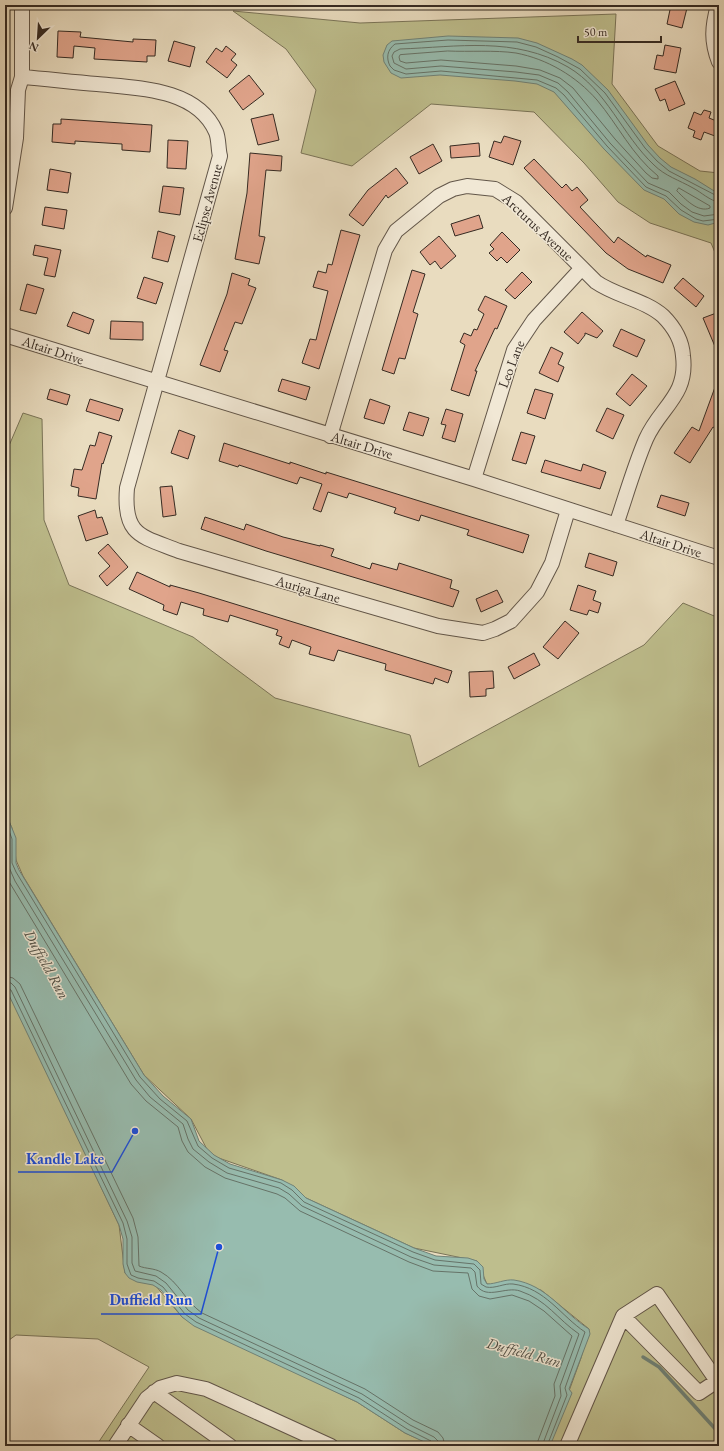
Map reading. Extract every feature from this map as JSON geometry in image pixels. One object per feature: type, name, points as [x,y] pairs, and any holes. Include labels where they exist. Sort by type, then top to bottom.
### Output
[{"type":"street","points":[[5,208],[16,138],[18,90],[22,77],[22,5]]},
{"type":"street","points":[[718,5],[714,20],[713,46],[719,62]]},
{"type":"street","name":"Eclipse Avenue","points":[[22,77],[149,89],[173,96],[193,106],[205,117],[216,132],[220,156],[158,383]]},
{"type":"street","name":"Arcturus Avenue","points":[[330,436],[386,250],[396,231],[440,196],[453,189],[467,186],[494,189],[516,202],[596,282],[608,290],[639,303],[662,316],[676,334],[683,352],[684,375],[680,387],[654,424],[647,438],[616,525]]},
{"type":"street","name":"Leo Lane","points":[[474,479],[514,350],[534,320],[582,268]]},
{"type":"street","name":"Altair Drive","points":[[5,335],[474,479],[719,558]]},
{"type":"street","name":"Auriga Lane","points":[[158,383],[127,488],[127,514],[131,526],[140,534],[150,541],[179,551],[438,626],[483,633],[511,621],[537,592],[552,563],[568,510]]},
{"type":"street","points":[[567,1446],[623,1316],[657,1294],[717,1381],[699,1393],[623,1316]]},
{"type":"street","points":[[116,1446],[128,1425],[147,1398],[160,1388],[177,1383],[206,1389],[331,1446]]},
{"type":"street","points":[[154,1392],[230,1446]]},
{"type":"street","points":[[128,1425],[158,1446]]},
{"type":"green space","points":[[233,11],[360,23],[616,14],[612,84],[658,146],[700,171],[719,173],[719,262],[711,243],[650,223],[618,202],[584,163],[534,112],[431,104],[352,166],[301,153],[316,90],[286,49]]},
{"type":"green space","points":[[23,413],[42,419],[44,520],[69,585],[193,637],[275,698],[410,735],[419,767],[644,645],[683,603],[719,618],[719,1446],[549,1446],[581,1358],[589,1329],[541,1290],[487,1284],[477,1261],[414,1248],[306,1198],[282,1180],[210,1155],[191,1119],[144,1075],[23,876],[16,860],[12,828],[5,814],[5,455]]},
{"type":"green space","points":[[5,984],[119,1225],[125,1273],[155,1285],[182,1317],[357,1402],[405,1433],[435,1446],[96,1446],[149,1367],[98,1339],[16,1335],[5,1343]]},
{"type":"water","points":[[448,36],[518,38],[537,43],[582,65],[608,90],[648,145],[660,158],[671,167],[695,179],[719,194],[719,222],[708,225],[694,222],[679,214],[664,199],[644,190],[604,149],[554,92],[537,84],[515,81],[440,75],[401,78],[391,73],[384,62],[383,55],[387,45],[392,41]]},
{"type":"water","points":[[5,811],[16,838],[16,863],[19,870],[144,1075],[163,1096],[191,1119],[199,1141],[214,1155],[230,1164],[282,1180],[294,1186],[306,1198],[414,1248],[436,1256],[468,1258],[477,1261],[483,1267],[484,1279],[487,1284],[507,1280],[526,1283],[545,1293],[589,1329],[590,1334],[569,1389],[572,1393],[550,1446],[433,1446],[405,1433],[357,1402],[194,1326],[182,1317],[161,1290],[153,1285],[137,1282],[129,1278],[125,1273],[123,1264],[123,1239],[119,1225],[5,987]]},
{"type":"building","points":[[671,5],[687,8],[682,28],[667,24]]},
{"type":"building","points":[[58,31],[81,32],[80,37],[133,42],[133,39],[156,40],[155,56],[147,56],[147,62],[94,59],[95,48],[74,46],[73,58],[57,57]]},
{"type":"building","points":[[174,41],[195,47],[190,67],[168,61]]},
{"type":"building","points":[[665,45],[681,48],[676,73],[654,69],[657,55],[663,56]]},
{"type":"building","points":[[226,46],[236,54],[231,60],[237,65],[227,78],[206,62],[216,48],[222,52]]},
{"type":"building","points":[[249,75],[264,94],[243,110],[229,91]]},
{"type":"building","points":[[675,81],[685,104],[669,111],[665,99],[660,101],[655,89]]},
{"type":"building","points":[[704,110],[711,112],[709,118],[719,122],[719,125],[715,136],[704,132],[701,140],[693,137],[695,131],[688,128],[694,112],[701,115]]},
{"type":"building","points":[[273,114],[279,140],[258,145],[251,119]]},
{"type":"building","points":[[61,119],[152,125],[150,152],[122,150],[122,144],[75,141],[75,144],[52,142],[53,124],[61,124]]},
{"type":"building","points":[[504,136],[521,141],[513,165],[489,157],[494,141],[501,143]]},
{"type":"building","points":[[168,140],[188,141],[186,169],[167,168]]},
{"type":"building","points":[[479,143],[480,156],[451,158],[450,146]]},
{"type":"building","points":[[433,144],[442,161],[419,174],[410,157]]},
{"type":"building","points":[[250,153],[282,156],[281,171],[266,170],[259,236],[265,237],[259,264],[235,259],[247,193]]},
{"type":"building","points":[[534,159],[562,188],[566,184],[572,191],[577,187],[588,200],[580,207],[614,243],[618,237],[646,257],[647,255],[671,265],[663,283],[628,269],[606,253],[524,168]]},
{"type":"building","points":[[396,168],[408,183],[388,198],[386,195],[363,226],[349,215],[368,190]]},
{"type":"building","points":[[50,169],[71,173],[68,193],[47,190]]},
{"type":"building","points":[[163,186],[184,188],[180,215],[159,212]]},
{"type":"building","points":[[45,207],[67,210],[64,229],[42,225]]},
{"type":"building","points":[[479,215],[483,228],[455,236],[451,224]]},
{"type":"building","points":[[341,230],[360,235],[319,369],[302,363],[310,339],[316,340],[328,291],[313,287],[318,271],[326,273],[328,264],[332,265]]},
{"type":"building","points":[[158,231],[175,236],[168,262],[152,258]]},
{"type":"building","points":[[502,232],[520,250],[507,263],[501,257],[497,261],[489,253],[494,249],[490,245]]},
{"type":"building","points":[[439,236],[456,256],[441,269],[435,261],[430,265],[420,252]]},
{"type":"building","points":[[35,245],[61,250],[55,277],[44,275],[48,258],[33,255]]},
{"type":"building","points":[[412,270],[425,274],[413,312],[418,314],[405,359],[399,358],[394,374],[382,370]]},
{"type":"building","points":[[522,272],[532,282],[515,299],[505,290]]},
{"type":"building","points":[[232,273],[250,279],[248,285],[256,288],[242,324],[235,322],[224,350],[228,351],[220,372],[200,365],[227,294]]},
{"type":"building","points":[[144,277],[163,283],[156,304],[137,298]]},
{"type":"building","points":[[683,278],[704,296],[696,307],[674,288]]},
{"type":"building","points":[[27,284],[44,289],[36,314],[20,310]]},
{"type":"building","points":[[485,296],[507,306],[475,371],[477,371],[469,396],[451,390],[465,345],[460,342],[464,333],[471,336],[474,329],[477,330],[484,314],[478,310]]},
{"type":"building","points":[[73,312],[94,320],[89,334],[67,326]]},
{"type":"building","points":[[582,312],[603,331],[597,338],[585,333],[578,344],[564,332]]},
{"type":"building","points":[[719,312],[719,356],[703,318]]},
{"type":"building","points":[[111,321],[143,322],[143,340],[110,339]]},
{"type":"building","points":[[621,329],[645,340],[637,357],[613,346]]},
{"type":"building","points":[[551,347],[563,353],[558,364],[564,367],[558,382],[539,373]]},
{"type":"building","points":[[632,374],[647,386],[630,406],[616,394]]},
{"type":"building","points":[[282,379],[310,387],[306,400],[278,391]]},
{"type":"building","points":[[718,379],[719,418],[715,428],[713,427],[690,463],[674,453],[692,427],[699,431]]},
{"type":"building","points":[[50,389],[70,395],[67,405],[47,399]]},
{"type":"building","points":[[535,389],[553,394],[545,419],[527,413]]},
{"type":"building","points":[[90,399],[123,409],[119,421],[86,411]]},
{"type":"building","points":[[370,399],[390,406],[384,424],[364,418]]},
{"type":"building","points":[[607,408],[624,415],[613,439],[596,431]]},
{"type":"building","points":[[446,409],[463,414],[455,442],[442,438],[446,425],[441,424]]},
{"type":"building","points":[[409,412],[429,418],[423,436],[403,430]]},
{"type":"building","points":[[179,430],[195,436],[188,459],[171,453]]},
{"type":"building","points":[[99,432],[112,436],[103,464],[102,463],[96,499],[78,496],[79,488],[71,486],[74,469],[82,470],[90,445],[95,446]]},
{"type":"building","points":[[521,432],[535,436],[526,464],[512,460]]},
{"type":"building","points":[[224,443],[290,464],[290,462],[326,474],[326,472],[529,535],[523,553],[467,535],[469,530],[421,515],[419,521],[394,513],[396,508],[349,493],[347,498],[328,492],[321,512],[313,509],[322,484],[300,477],[297,484],[239,465],[238,467],[219,461]]},
{"type":"building","points":[[545,460],[581,471],[583,464],[606,472],[600,489],[541,472]]},
{"type":"building","points":[[172,486],[176,515],[163,517],[160,487]]},
{"type":"building","points":[[661,495],[689,503],[685,516],[657,507]]},
{"type":"building","points":[[95,510],[97,518],[102,517],[108,534],[86,541],[78,516]]},
{"type":"building","points":[[205,517],[244,530],[246,524],[283,537],[334,549],[331,556],[370,569],[372,563],[397,570],[399,563],[452,580],[450,588],[459,591],[453,607],[266,551],[201,529]]},
{"type":"building","points":[[108,544],[128,567],[107,586],[99,576],[110,566],[98,553]]},
{"type":"building","points":[[589,553],[617,562],[613,576],[585,567]]},
{"type":"building","points":[[137,572],[170,587],[170,585],[199,593],[452,671],[448,683],[435,678],[433,684],[385,670],[386,664],[338,650],[334,661],[309,654],[311,647],[292,640],[289,648],[279,644],[282,637],[276,635],[278,630],[230,615],[228,622],[203,615],[204,609],[181,602],[177,615],[163,610],[164,605],[129,589]]},
{"type":"building","points":[[578,585],[596,591],[593,600],[601,603],[598,613],[589,610],[587,615],[570,610]]},
{"type":"building","points":[[497,590],[503,602],[481,612],[476,599]]},
{"type":"building","points":[[565,621],[579,633],[558,659],[543,647]]},
{"type":"building","points":[[534,653],[540,665],[514,679],[508,667]]},
{"type":"building","points":[[493,671],[494,688],[486,689],[486,696],[470,697],[469,672]]},
{"type":"waterway","name":"Duffield Run","points":[[643,1357],[659,1367],[719,1433]]},
{"type":"place","name":"Kandle Lake","points":[[135,1131]]},
{"type":"place","name":"Duffield Run","points":[[219,1247]]}]
